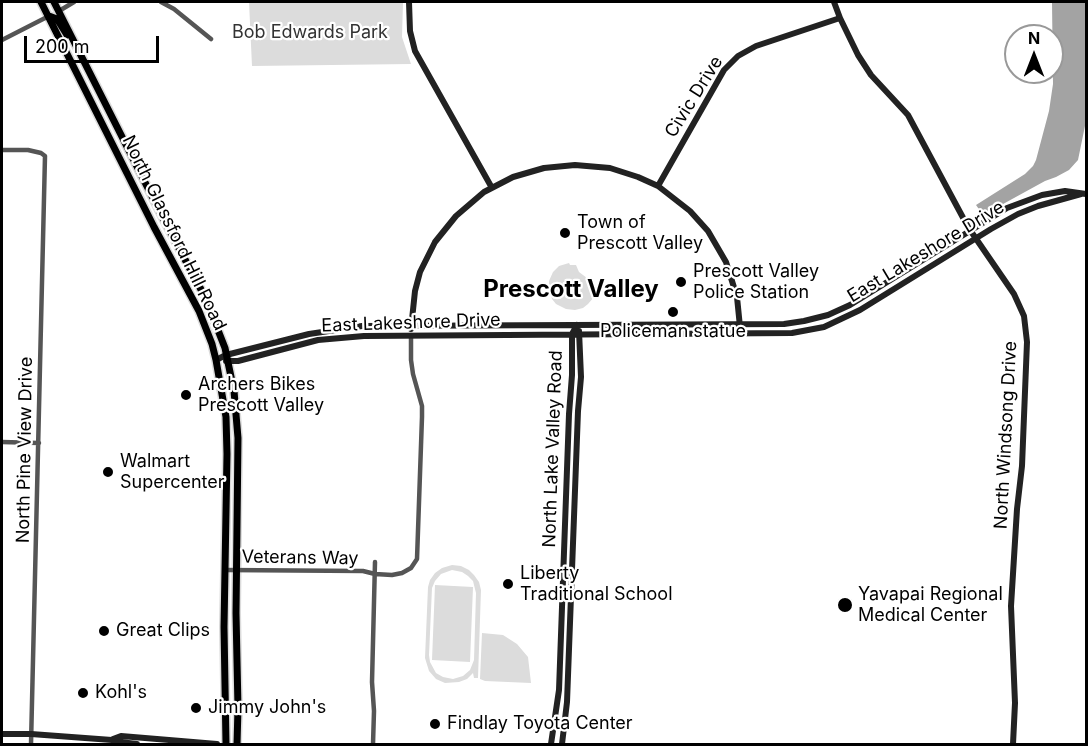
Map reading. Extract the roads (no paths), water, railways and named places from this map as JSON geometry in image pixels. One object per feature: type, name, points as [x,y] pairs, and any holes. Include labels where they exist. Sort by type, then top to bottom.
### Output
[{"type":"main road","name":"North Glassford Hill Road","points":[[41,2],[154,227],[199,311],[216,360],[221,382],[227,454],[224,629],[226,744]]},
{"type":"main road","points":[[48,2],[59,10]]},
{"type":"main road","name":"North Glassford Hill Road","points":[[54,2],[205,297],[227,358],[234,392],[238,438],[237,744]]},
{"type":"main road","points":[[49,16],[57,20],[75,43]]},
{"type":"street","points":[[59,10],[74,2]]},
{"type":"street","points":[[161,2],[174,9],[211,39]]},
{"type":"street","points":[[409,2],[410,31],[415,51],[492,188]]},
{"type":"street","name":"North Windsong Drive","points":[[834,2],[858,55],[872,75],[908,115],[970,231],[1014,294],[1024,316],[1027,342],[1022,466],[1011,606],[1015,703],[1012,744]]},
{"type":"street","points":[[2,40],[49,16]]},
{"type":"street","name":"Civic Drive","points":[[658,186],[724,70],[738,56],[756,46],[840,18]]},
{"type":"street","name":"North Pine View Drive","points":[[2,150],[28,150],[45,156],[31,744]]},
{"type":"street","points":[[411,335],[417,280],[435,242],[460,212],[484,192],[513,177],[567,165],[610,168],[631,174],[658,186],[690,211],[708,231],[730,271],[740,312],[740,334]]},
{"type":"street","name":"East Lakeshore Drive","points":[[216,360],[317,333],[362,326],[784,324],[804,321],[828,315],[860,300],[1007,208],[1042,195],[1065,191],[1084,194]]},
{"type":"street","name":"East Lakeshore Drive","points":[[227,358],[238,362],[318,340],[364,336],[740,334],[792,333],[810,330],[832,323],[864,308],[1018,214],[1038,206],[1084,194]]},
{"type":"street","points":[[860,300],[864,308]]},
{"type":"street","name":"North Lake Valley Road","points":[[562,744],[567,702],[581,376],[580,334],[577,325]]},
{"type":"street","name":"North Lake Valley Road","points":[[551,744],[559,690],[569,414],[573,375],[572,334],[577,325]]},
{"type":"street","points":[[317,333],[318,340]]},
{"type":"street","name":"Veterans Way","points":[[225,570],[363,571],[392,575],[411,568],[417,559],[422,406],[413,374],[411,335]]},
{"type":"street","points":[[2,442],[39,443]]},
{"type":"street","points":[[373,744],[375,562]]},
{"type":"street","points":[[2,734],[112,740],[137,744]]},
{"type":"street","points":[[112,740],[121,736],[217,744]]},
{"type":"place","name":"Town of Prescott Valley","points":[[565,233]]},
{"type":"place","name":"Prescott Valley Police Station","points":[[681,282]]},
{"type":"place","name":"Policeman statue","points":[[673,312]]},
{"type":"place","name":"Archers Bikes Prescott Valley","points":[[186,395]]},
{"type":"place","name":"Walmart Supercenter","points":[[108,472]]},
{"type":"place","name":"Liberty Traditional School","points":[[508,584]]},
{"type":"place","name":"Yavapai Regional Medical Center","points":[[845,605]]},
{"type":"place","name":"Great Clips","points":[[104,631]]},
{"type":"place","name":"Kohl's","points":[[83,693]]},
{"type":"place","name":"Jimmy John's","points":[[196,708]]},
{"type":"place","name":"Findlay Toyota Center","points":[[435,724]]},
{"type":"district","name":"Prescott Valley","points":[[571,290]]},
{"type":"park label","name":"Bob Edwards Park","points":[[310,33]]}]
